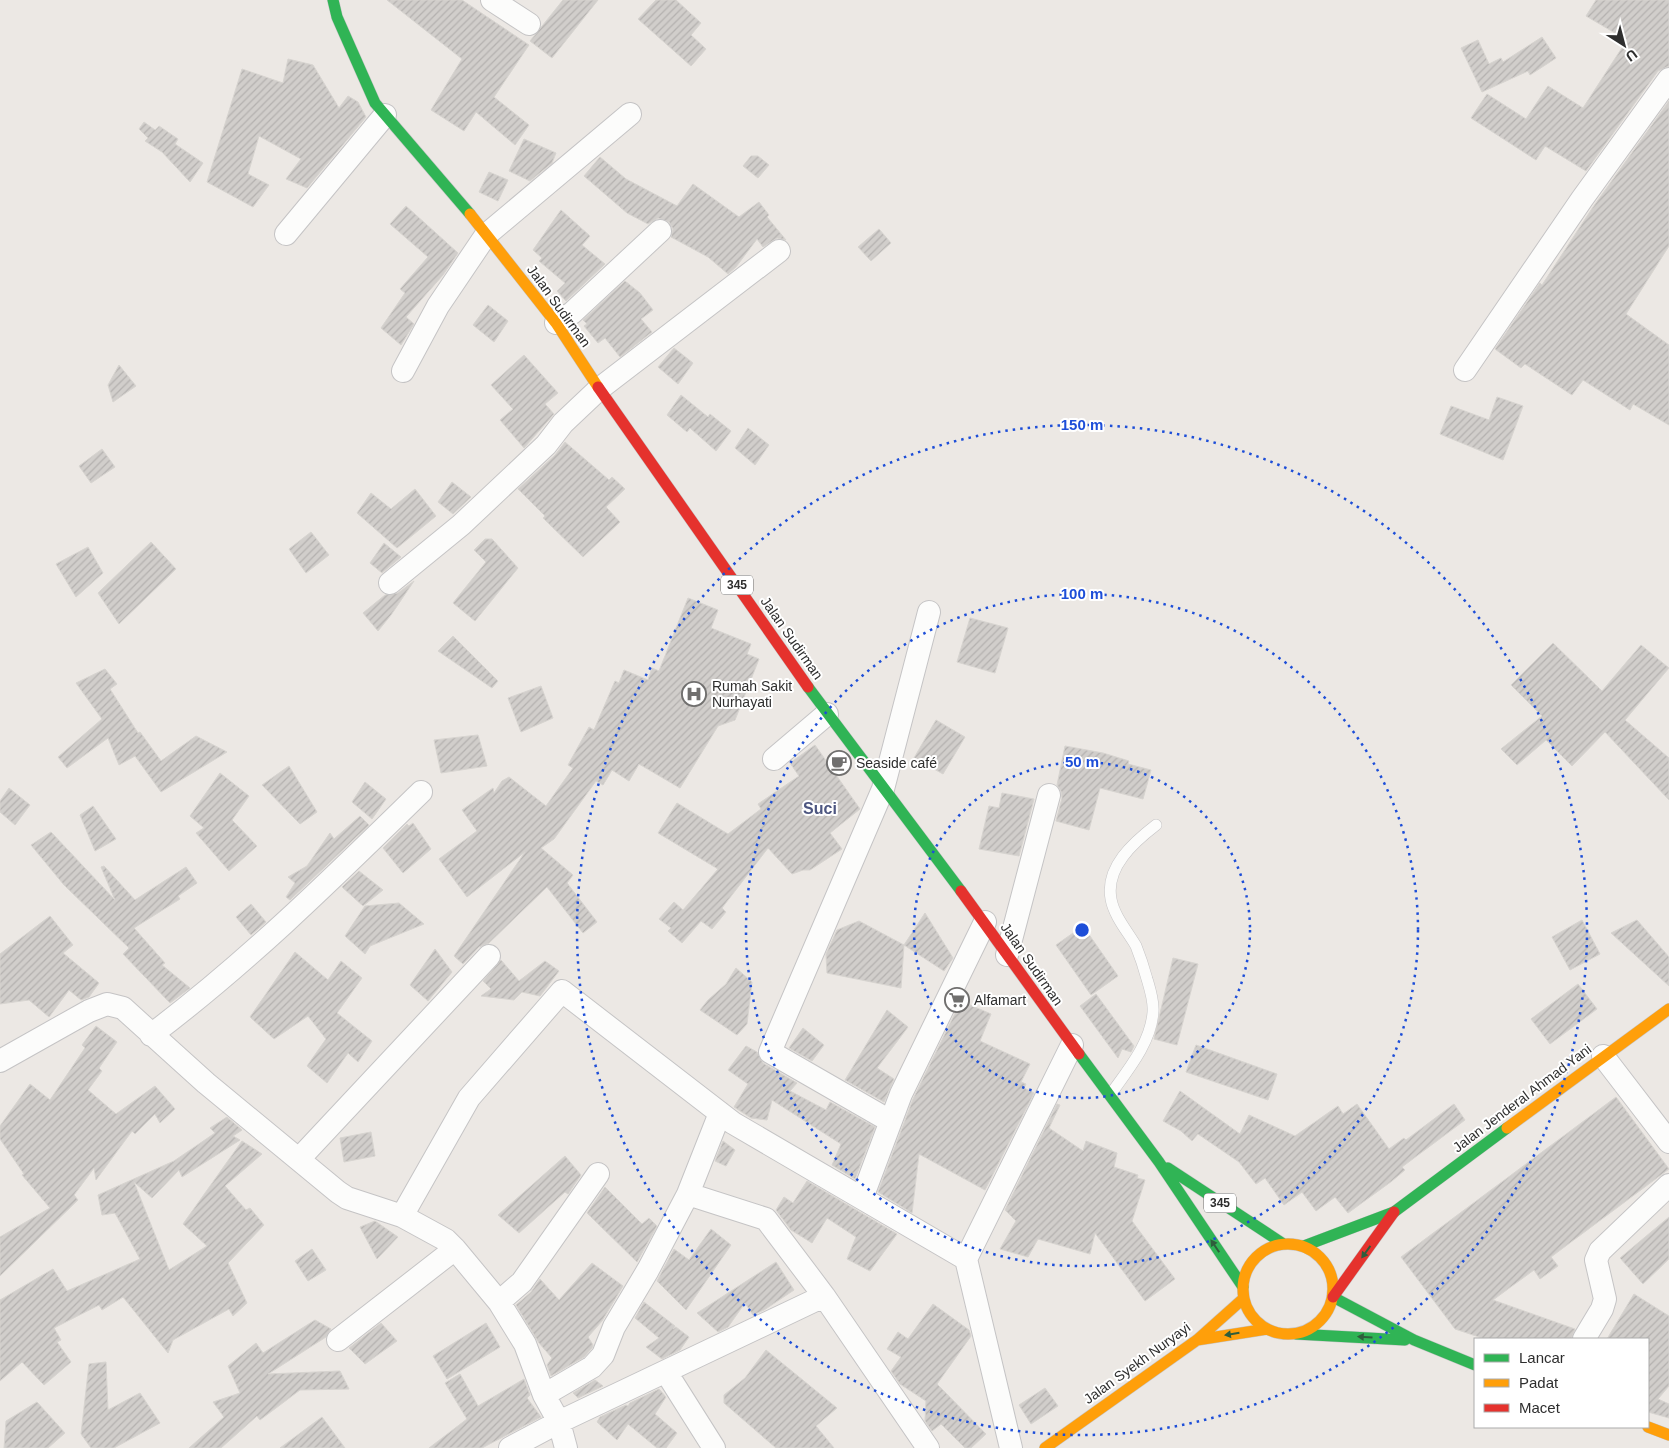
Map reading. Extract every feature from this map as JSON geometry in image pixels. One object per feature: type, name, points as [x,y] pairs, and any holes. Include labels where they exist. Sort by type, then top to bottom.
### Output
[{"type":"main road","name":"Jalan Sudirman","points":[[333,0],[337,17],[375,103],[486,234],[556,324],[599,389],[827,714],[985,922],[1108,1096],[1159,1162],[1243,1292]]},
{"type":"main road","name":"Jalan Jenderal Ahmad Yani","points":[[1304,1246],[1394,1212],[1669,1009]]},
{"type":"main road","name":"Jalan Sudirman","points":[[1159,1162],[1282,1243]]},
{"type":"main road","name":"Jalan Jenderal Ahmad Yani","points":[[1333,1297],[1394,1212]]},
{"type":"main road","points":[[1295,1334],[1319,1322],[1328,1311],[1333,1297],[1334,1284],[1328,1267],[1316,1252],[1304,1246],[1282,1243],[1270,1247],[1255,1258],[1245,1274],[1243,1292],[1247,1310],[1267,1329],[1280,1334],[1414,1340]]},
{"type":"main road","name":"Jalan Syekh Nuryayi","points":[[1045,1448],[1197,1340],[1243,1292]]},
{"type":"main road","points":[[1333,1297],[1414,1340],[1474,1365]]},
{"type":"main road","points":[[1197,1340],[1267,1329]]},
{"type":"main road","points":[[1649,1426],[1669,1435]]},
{"type":"street","points":[[492,0],[529,24]]},
{"type":"street","points":[[1465,370],[1582,199],[1669,79]]},
{"type":"street","points":[[403,371],[438,306],[486,234],[630,114]]},
{"type":"street","points":[[286,234],[385,115]]},
{"type":"street","points":[[556,324],[572,313],[660,231]]},
{"type":"street","points":[[390,583],[461,525],[546,445],[563,423],[599,389],[779,250]]},
{"type":"street","points":[[890,1121],[770,1052],[883,789],[929,612]]},
{"type":"street","points":[[774,759],[827,714]]},
{"type":"street","points":[[151,1034],[181,1012],[298,912],[420,792]]},
{"type":"street","points":[[1007,955],[1048,795]]},
{"type":"street","points":[[862,1198],[890,1121],[951,988],[985,922]]},
{"type":"street","points":[[298,1159],[489,956]]},
{"type":"street","points":[[402,1216],[469,1098],[562,991],[720,1113],[966,1259]]},
{"type":"street","points":[[0,1061],[89,1011],[107,1004],[123,1008],[298,1159],[348,1198],[402,1216],[446,1240],[499,1302],[525,1344],[544,1395],[559,1422],[566,1448]]},
{"type":"street","points":[[1011,1448],[966,1259],[1072,1045]]},
{"type":"street","points":[[1603,1056],[1669,1142]]},
{"type":"street","points":[[544,1395],[592,1368],[603,1355],[614,1327],[648,1270],[688,1194],[720,1113]]},
{"type":"street","points":[[499,1302],[522,1282],[598,1174]]},
{"type":"street","points":[[1585,1338],[1602,1309],[1605,1299],[1596,1260],[1600,1251],[1669,1186]]},
{"type":"street","points":[[688,1194],[766,1219],[824,1296],[928,1448]]},
{"type":"street","points":[[338,1340],[455,1249]]},
{"type":"street","points":[[510,1448],[559,1422],[824,1296]]},
{"type":"street","points":[[666,1372],[714,1448]]},
{"type":"lane","points":[[1108,1096],[1141,1054],[1153,1013],[1151,993],[1136,947],[1111,899],[1112,881],[1116,868],[1125,854],[1156,825]]},
{"type":"building","points":[[387,0],[462,0],[529,45],[494,97],[529,125],[515,145],[476,112],[464,131],[431,110],[462,59]]},
{"type":"building","points":[[563,0],[598,0],[552,58],[530,41]]},
{"type":"building","points":[[656,0],[676,0],[701,23],[691,35],[706,49],[691,66],[638,19]]},
{"type":"building","points":[[1596,0],[1669,0],[1669,66],[1658,71],[1586,171],[1545,146],[1536,160],[1471,118],[1487,94],[1526,119],[1548,86],[1583,108],[1627,40],[1586,16]]},
{"type":"building","points":[[1542,37],[1556,58],[1530,75],[1528,71],[1482,92],[1461,48],[1478,40],[1489,64],[1501,58],[1503,62]]},
{"type":"building","points":[[288,59],[313,65],[339,108],[348,96],[358,102],[366,117],[307,188],[286,179],[301,159],[259,136],[248,174],[269,185],[253,207],[207,182],[242,69],[283,83]]},
{"type":"building","points":[[1669,101],[1669,246],[1626,314],[1669,345],[1669,425],[1633,404],[1630,410],[1583,380],[1572,395],[1525,364],[1521,368],[1495,349],[1540,283],[1542,285],[1593,207]]},
{"type":"building","points":[[144,122],[155,130],[159,126],[178,139],[175,144],[203,163],[190,182],[162,152],[145,141],[148,138],[139,129]]},
{"type":"building","points":[[524,139],[556,153],[552,163],[530,181],[509,171]]},
{"type":"building","points":[[751,156],[758,156],[769,165],[758,178],[743,166]]},
{"type":"building","points":[[600,157],[626,179],[677,206],[693,184],[739,217],[759,202],[769,215],[767,217],[786,240],[777,238],[763,247],[757,239],[736,267],[728,274],[708,257],[671,237],[673,229],[669,222],[658,218],[648,224],[627,213],[584,176]]},
{"type":"building","points":[[489,172],[508,180],[498,201],[479,192]]},
{"type":"building","points":[[406,206],[458,253],[443,275],[406,317],[414,324],[401,345],[381,328],[405,293],[400,289],[428,257],[390,224]]},
{"type":"building","points":[[561,210],[590,236],[582,245],[605,264],[566,301],[557,291],[565,283],[539,261],[542,258],[533,250]]},
{"type":"building","points":[[879,229],[891,243],[871,261],[858,247]]},
{"type":"building","points":[[625,281],[640,293],[653,310],[641,319],[652,332],[620,357],[605,338],[598,343],[584,326],[587,324],[583,320]]},
{"type":"building","points":[[488,305],[508,321],[494,342],[473,325]]},
{"type":"building","points":[[674,348],[693,363],[678,384],[658,367]]},
{"type":"building","points":[[524,355],[558,393],[545,404],[554,414],[524,448],[500,420],[513,409],[491,385]]},
{"type":"building","points":[[119,365],[136,386],[113,402],[108,385]]},
{"type":"building","points":[[681,395],[708,417],[710,414],[731,431],[716,451],[690,428],[687,432],[667,415]]},
{"type":"building","points":[[1497,397],[1523,406],[1503,460],[1440,434],[1451,406],[1489,420]]},
{"type":"building","points":[[748,428],[769,445],[755,465],[735,448]]},
{"type":"building","points":[[565,442],[609,480],[612,477],[625,489],[606,507],[620,522],[583,557],[543,518],[545,516],[518,489],[555,455]]},
{"type":"building","points":[[102,449],[115,467],[91,483],[79,466]]},
{"type":"building","points":[[452,482],[471,497],[453,514],[438,502]]},
{"type":"building","points":[[415,489],[436,516],[397,548],[357,513],[371,493],[391,509]]},
{"type":"building","points":[[311,532],[329,555],[306,573],[289,549]]},
{"type":"building","points":[[485,539],[492,539],[518,568],[475,621],[453,603],[486,562],[474,550]]},
{"type":"building","points":[[151,542],[176,569],[119,624],[98,593]]},
{"type":"building","points":[[384,543],[401,557],[382,573],[370,563]]},
{"type":"building","points":[[88,547],[103,573],[76,597],[56,564]]},
{"type":"building","points":[[414,581],[378,631],[363,613],[385,595],[398,593]]},
{"type":"building","points":[[688,598],[718,610],[711,628],[751,644],[747,654],[759,659],[735,720],[718,726],[680,788],[639,764],[629,781],[612,770],[603,785],[596,781],[554,839],[541,848],[573,875],[567,883],[597,922],[583,933],[547,887],[489,943],[479,947],[463,964],[454,956],[525,852],[467,897],[439,859],[477,831],[462,810],[493,788],[494,793],[502,781],[509,777],[546,806],[573,768],[568,765],[589,727],[594,730],[615,681],[619,683],[624,670],[648,680],[652,668],[659,671]]},
{"type":"building","points":[[970,618],[1008,628],[995,673],[957,662]]},
{"type":"building","points":[[453,636],[498,681],[492,688],[438,651]]},
{"type":"building","points":[[1553,643],[1602,691],[1641,645],[1669,668],[1625,720],[1669,758],[1669,800],[1605,732],[1572,766],[1546,740],[1517,765],[1501,749],[1542,716],[1511,685]]},
{"type":"building","points":[[105,669],[117,684],[110,689],[138,733],[140,732],[161,761],[196,736],[227,752],[161,792],[135,756],[119,765],[108,738],[67,768],[58,757],[102,719],[76,683]]},
{"type":"building","points":[[541,686],[553,718],[521,732],[508,698]]},
{"type":"building","points":[[936,720],[965,737],[943,774],[914,758]]},
{"type":"building","points":[[478,735],[487,766],[441,773],[434,740]]},
{"type":"building","points":[[815,745],[860,809],[830,833],[842,849],[810,870],[803,870],[792,874],[768,848],[722,908],[726,912],[712,929],[701,921],[682,943],[668,931],[671,928],[659,919],[674,902],[683,910],[718,869],[658,833],[677,803],[728,834],[761,809],[758,804],[799,776],[790,763]]},
{"type":"building","points":[[1065,746],[1103,753],[1129,761],[1128,764],[1151,770],[1143,799],[1100,788],[1089,830],[1056,821],[1062,798],[1061,791],[1057,785]]},
{"type":"building","points":[[289,766],[317,812],[300,824],[262,785]]},
{"type":"building","points":[[220,773],[249,796],[232,820],[257,846],[229,871],[196,833],[204,828],[190,816]]},
{"type":"building","points":[[365,782],[386,799],[372,819],[352,802]]},
{"type":"building","points":[[9,788],[30,805],[15,825],[0,812],[0,801]]},
{"type":"building","points":[[1002,793],[1034,799],[1019,856],[979,849],[989,806],[999,808]]},
{"type":"building","points":[[93,806],[116,839],[95,851],[80,815]]},
{"type":"building","points":[[360,816],[369,825],[290,900],[286,897],[295,883],[288,877],[307,866],[330,833],[334,839]]},
{"type":"building","points":[[413,823],[431,849],[403,873],[383,848],[407,824],[409,826]]},
{"type":"building","points":[[51,832],[115,900],[101,867],[104,866],[135,900],[186,867],[197,883],[178,896],[180,899],[134,928],[165,963],[162,965],[190,988],[170,1003],[123,954],[129,948],[64,885],[31,845]]},
{"type":"building","points":[[359,871],[383,890],[363,906],[342,887]]},
{"type":"building","points":[[399,903],[424,924],[370,946],[365,954],[345,936],[365,906]]},
{"type":"building","points":[[251,904],[266,922],[251,935],[236,917]]},
{"type":"building","points":[[925,913],[953,958],[944,971],[904,945]]},
{"type":"building","points":[[50,916],[73,945],[63,953],[99,983],[89,997],[81,1000],[69,990],[49,1017],[29,1000],[0,1004],[0,954]]},
{"type":"building","points":[[1582,920],[1600,954],[1570,970],[1552,937]]},
{"type":"building","points":[[1637,920],[1669,957],[1669,986],[1611,933]]},
{"type":"building","points":[[859,921],[904,945],[901,988],[827,973],[826,954],[837,930]]},
{"type":"building","points":[[1083,926],[1118,976],[1091,995],[1056,945]]},
{"type":"building","points":[[435,949],[452,972],[428,1001],[410,985]]},
{"type":"building","points":[[295,952],[328,980],[341,961],[362,978],[337,1013],[372,1041],[358,1062],[348,1053],[327,1083],[307,1066],[326,1039],[308,1016],[274,1039],[250,1017]]},
{"type":"building","points":[[1173,958],[1198,964],[1177,1045],[1154,1039]]},
{"type":"building","points":[[501,960],[519,981],[545,961],[559,971],[540,996],[522,992],[514,1000],[481,996],[491,989],[483,981]]},
{"type":"building","points":[[736,968],[752,982],[747,1024],[737,1035],[700,1010],[726,984]]},
{"type":"building","points":[[1578,984],[1597,1009],[1550,1044],[1531,1019]]},
{"type":"building","points":[[1096,994],[1134,1046],[1131,1052],[1122,1049],[1118,1058],[1080,1006]]},
{"type":"building","points":[[961,1001],[991,1014],[980,1041],[1030,1064],[1021,1082],[1026,1084],[1024,1088],[1034,1093],[985,1190],[919,1154],[912,1213],[878,1192],[913,1099]]},
{"type":"building","points":[[887,1010],[908,1027],[877,1068],[894,1079],[884,1102],[845,1080]]},
{"type":"building","points":[[96,1026],[117,1042],[99,1068],[102,1071],[88,1090],[116,1114],[155,1086],[175,1109],[160,1123],[155,1114],[135,1134],[132,1131],[96,1180],[94,1168],[74,1195],[78,1200],[0,1276],[0,1237],[50,1208],[22,1175],[24,1174],[0,1139],[0,1126],[30,1084],[50,1100],[85,1048],[82,1045]]},
{"type":"building","points":[[803,1028],[824,1045],[812,1061],[789,1048]]},
{"type":"building","points":[[1196,1045],[1277,1074],[1268,1100],[1186,1072]]},
{"type":"building","points":[[746,1046],[757,1052],[763,1063],[797,1083],[790,1091],[826,1110],[830,1102],[875,1127],[855,1179],[832,1165],[841,1144],[772,1100],[767,1120],[751,1118],[734,1107],[748,1084],[728,1070]]},
{"type":"building","points":[[1180,1091],[1240,1134],[1249,1115],[1295,1136],[1338,1106],[1343,1114],[1357,1104],[1389,1149],[1404,1138],[1406,1140],[1454,1104],[1465,1120],[1402,1167],[1405,1170],[1348,1213],[1335,1197],[1316,1211],[1302,1192],[1284,1205],[1265,1178],[1256,1184],[1239,1162],[1198,1134],[1192,1141],[1181,1131],[1163,1121]]},
{"type":"building","points":[[1616,1097],[1669,1169],[1551,1257],[1558,1266],[1540,1279],[1534,1270],[1493,1300],[1575,1329],[1571,1338],[1482,1338],[1455,1329],[1401,1257]]},
{"type":"building","points":[[1057,1104],[1060,1105],[1049,1128],[1083,1151],[1086,1141],[1117,1153],[1114,1167],[1138,1175],[1137,1178],[1145,1180],[1132,1221],[1175,1279],[1145,1301],[1095,1233],[1090,1254],[1038,1239],[1028,1257],[1000,1249],[1016,1221],[1005,1210]]},
{"type":"building","points":[[227,1117],[242,1130],[233,1136],[240,1140],[182,1177],[179,1170],[152,1198],[134,1182],[169,1270],[207,1246],[183,1224],[242,1141],[262,1154],[225,1186],[246,1210],[250,1208],[264,1225],[228,1263],[247,1303],[233,1316],[229,1309],[173,1340],[168,1353],[123,1297],[102,1310],[99,1305],[54,1328],[61,1340],[57,1342],[71,1362],[44,1385],[22,1362],[0,1381],[0,1300],[53,1269],[67,1291],[140,1259],[115,1213],[102,1215],[98,1195],[174,1161],[215,1133],[210,1128]]},
{"type":"building","points":[[371,1132],[375,1156],[344,1162],[340,1138]]},
{"type":"building","points":[[723,1141],[735,1150],[726,1166],[715,1161]]},
{"type":"building","points":[[565,1156],[581,1175],[568,1194],[565,1192],[519,1233],[498,1215]]},
{"type":"building","points":[[807,1181],[897,1234],[870,1271],[847,1259],[856,1237],[827,1218],[812,1243],[791,1230],[776,1210],[784,1197],[793,1203]]},
{"type":"building","points":[[605,1187],[642,1224],[649,1218],[657,1226],[637,1262],[587,1213]]},
{"type":"building","points":[[1669,1217],[1669,1259],[1643,1284],[1620,1258]]},
{"type":"building","points":[[375,1221],[398,1237],[377,1259],[360,1227]]},
{"type":"building","points":[[711,1229],[731,1245],[686,1310],[657,1281],[674,1249],[689,1260]]},
{"type":"building","points":[[312,1249],[326,1270],[308,1281],[295,1261]]},
{"type":"building","points":[[776,1262],[794,1290],[764,1310],[753,1315],[745,1303],[728,1327],[718,1332],[697,1313]]},
{"type":"building","points":[[592,1263],[623,1286],[602,1321],[588,1337],[593,1345],[592,1348],[584,1357],[551,1376],[547,1365],[552,1358],[539,1343],[516,1305],[531,1292],[540,1279],[559,1300]]},
{"type":"building","points":[[1634,1294],[1669,1316],[1669,1386],[1658,1399],[1669,1404],[1669,1418],[1649,1412],[1649,1338],[1608,1338]]},
{"type":"building","points":[[644,1302],[675,1326],[673,1329],[676,1327],[689,1337],[680,1350],[662,1359],[646,1347],[659,1338],[635,1318]]},
{"type":"building","points":[[933,1304],[969,1330],[971,1336],[937,1384],[986,1434],[971,1448],[965,1448],[941,1424],[932,1431],[925,1421],[926,1401],[900,1384],[891,1371],[901,1357],[887,1349],[898,1332],[908,1339]]},
{"type":"building","points":[[315,1320],[331,1329],[326,1337],[268,1374],[340,1371],[349,1389],[300,1390],[260,1420],[257,1416],[221,1448],[189,1448],[224,1417],[213,1402],[240,1393],[228,1366],[256,1343],[263,1353]]},
{"type":"building","points":[[381,1323],[397,1341],[365,1364],[349,1348]]},
{"type":"building","points":[[486,1323],[500,1347],[447,1379],[433,1356]]},
{"type":"building","points":[[766,1350],[837,1408],[816,1426],[834,1448],[776,1448],[724,1403],[724,1395],[745,1378]]},
{"type":"building","points":[[106,1362],[108,1410],[140,1393],[160,1423],[114,1448],[91,1448],[81,1434],[89,1364]]},
{"type":"building","points":[[460,1374],[478,1406],[524,1379],[530,1395],[527,1398],[541,1417],[482,1448],[429,1448],[467,1419],[445,1383]]},
{"type":"building","points":[[595,1380],[603,1386],[578,1398],[573,1393]]},
{"type":"building","points":[[1045,1388],[1058,1406],[1031,1424],[1019,1405]]},
{"type":"building","points":[[659,1389],[666,1397],[655,1414],[677,1433],[666,1448],[657,1448],[628,1424],[617,1440],[597,1422],[600,1417],[626,1405],[628,1406],[630,1403]]},
{"type":"building","points":[[37,1402],[65,1433],[48,1448],[4,1448],[6,1421]]},
{"type":"building","points":[[322,1417],[345,1448],[280,1448]]},
{"type":"traffic: fast","points":[[333,0],[337,17],[375,103],[470,214]]},
{"type":"traffic: fast","points":[[808,687],[961,891]]},
{"type":"traffic: fast","points":[[1079,1054],[1159,1162],[1243,1287]]},
{"type":"traffic: fast","points":[[1304,1246],[1394,1212],[1507,1128]]},
{"type":"traffic: fast","points":[[1168,1168],[1282,1243]]},
{"type":"traffic: fast","points":[[1333,1297],[1414,1340],[1474,1365]]},
{"type":"traffic: fast","points":[[1296,1334],[1405,1340]]},
{"type":"traffic: slow","points":[[470,214],[556,323],[598,387]]},
{"type":"traffic: slow","points":[[1507,1128],[1669,1009]]},
{"type":"traffic: slow","points":[[1288,1244],[1305,1247],[1320,1257],[1330,1272],[1333,1289],[1330,1306],[1320,1321],[1305,1331],[1288,1334],[1271,1331],[1256,1321],[1246,1306],[1243,1289],[1246,1272],[1256,1257],[1271,1247],[1288,1244]]},
{"type":"traffic: slow","points":[[1045,1448],[1197,1340],[1244,1298]]},
{"type":"traffic: slow","points":[[1197,1340],[1267,1329]]},
{"type":"traffic: slow","points":[[1649,1427],[1669,1435]]},
{"type":"traffic: jam","points":[[598,387],[808,687]]},
{"type":"traffic: jam","points":[[961,891],[1079,1054]]},
{"type":"traffic: jam","points":[[1333,1297],[1394,1212]]},
{"type":"place","name":"Rumah Sakit Nurhayati","points":[[694,694]]},
{"type":"place","name":"Seaside café","points":[[839,763]]},
{"type":"place","name":"Alfamart","points":[[957,1000]]},
{"type":"district","name":"Suci","points":[[820,808]]}]
